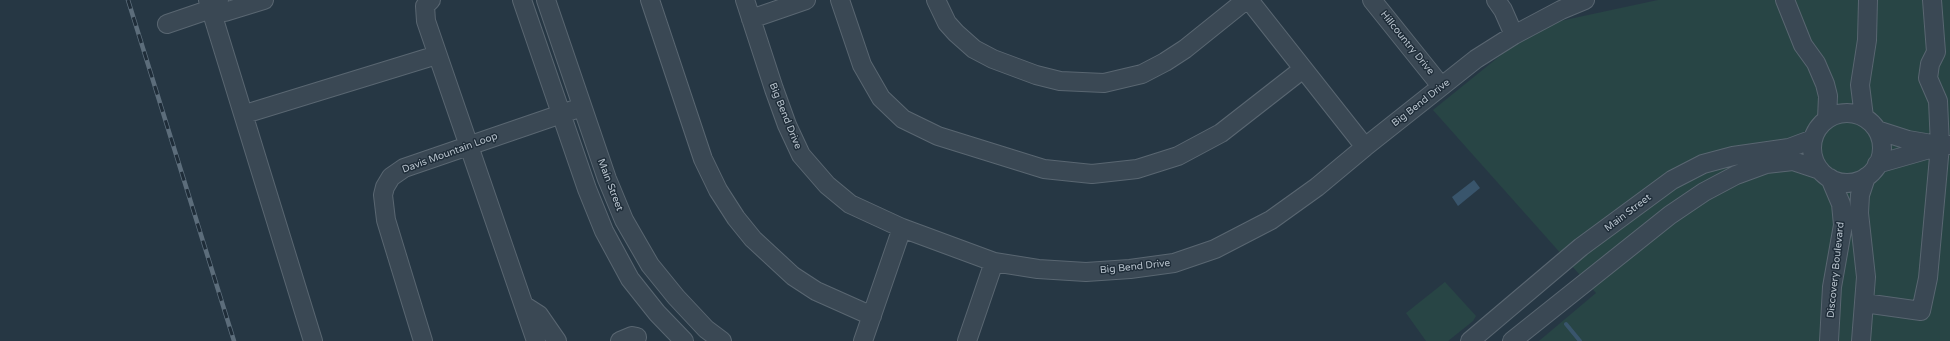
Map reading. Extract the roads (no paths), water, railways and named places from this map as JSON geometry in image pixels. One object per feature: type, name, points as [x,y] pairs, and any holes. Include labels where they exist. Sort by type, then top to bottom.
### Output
[{"type":"street","points":[[213,3],[225,12],[264,0]]},
{"type":"street","points":[[431,0],[425,6],[424,13],[536,341]]},
{"type":"street","points":[[522,0],[561,114],[604,230],[630,279],[658,313],[684,341]]},
{"type":"street","name":"Main Street","points":[[546,0],[607,179],[624,220],[650,265],[676,297],[706,328],[722,341]]},
{"type":"street","points":[[650,0],[704,159],[718,190],[736,218],[753,239],[793,276],[816,291],[872,316]]},
{"type":"street","name":"Big Bend Drive","points":[[745,0],[782,111],[801,155],[827,185],[850,204],[902,228],[994,262],[1038,269],[1086,272],[1130,270],[1174,262],[1215,248],[1271,220],[1317,187],[1476,59],[1514,35],[1561,10],[1586,0]]},
{"type":"street","points":[[751,19],[806,0]]},
{"type":"street","points":[[840,0],[862,65],[881,98],[903,119],[938,136],[1044,170],[1092,174],[1130,170],[1178,156],[1220,133],[1303,69]]},
{"type":"street","points":[[936,0],[947,23],[956,33],[974,49],[993,59],[1036,75],[1060,81],[1104,83],[1142,74],[1165,62],[1185,49],[1246,0]]},
{"type":"street","points":[[1249,0],[1365,147]]},
{"type":"street","name":"Hillcountry Drive","points":[[1372,0],[1441,86]]},
{"type":"street","points":[[1496,0],[1503,10],[1514,35]]},
{"type":"street","points":[[1785,0],[1803,45],[1816,63],[1825,84],[1828,96],[1827,119]]},
{"type":"street","points":[[1868,0],[1867,40],[1860,85],[1870,124],[1882,147],[1872,170]]},
{"type":"street","points":[[1864,303],[1921,310],[1928,278],[1945,146],[1938,101],[1928,78],[1930,64],[1936,52],[1932,0]]},
{"type":"street","points":[[166,24],[213,3]]},
{"type":"street","points":[[213,3],[313,341]]},
{"type":"street","points":[[245,114],[438,55]]},
{"type":"street","name":"Davis Mountain Loop","points":[[423,341],[386,220],[383,195],[385,187],[391,177],[404,168],[583,106]]},
{"type":"street","points":[[1825,174],[1815,161],[1812,150],[1813,140],[1818,128],[1827,119],[1846,113],[1855,114],[1870,124],[1908,140],[1945,146]]},
{"type":"street","name":"Main Street","points":[[1470,341],[1581,247],[1672,180],[1703,164],[1732,156],[1789,148],[1813,140]]},
{"type":"street","points":[[1505,312],[1516,337],[1670,215],[1704,192],[1736,175],[1766,164],[1793,161],[1848,182],[1872,170],[1945,146]]},
{"type":"street","name":"Discovery Boulevard","points":[[1861,341],[1866,277],[1858,213],[1860,195],[1872,170]]},
{"type":"street","name":"Discovery Boulevard","points":[[1825,174],[1841,204],[1842,225],[1832,287],[1829,341]]},
{"type":"street","points":[[863,341],[902,228]]},
{"type":"street","points":[[967,341],[994,262]]},
{"type":"street","points":[[525,306],[539,315],[557,341]]},
{"type":"street","points":[[620,341],[632,336],[637,337]]},
{"type":"water","points":[[1474,180],[1480,188],[1458,206],[1452,197]]},
{"type":"waterway","points":[[1566,324],[1580,341]]},
{"type":"railway","points":[[128,0],[234,341]]}]
